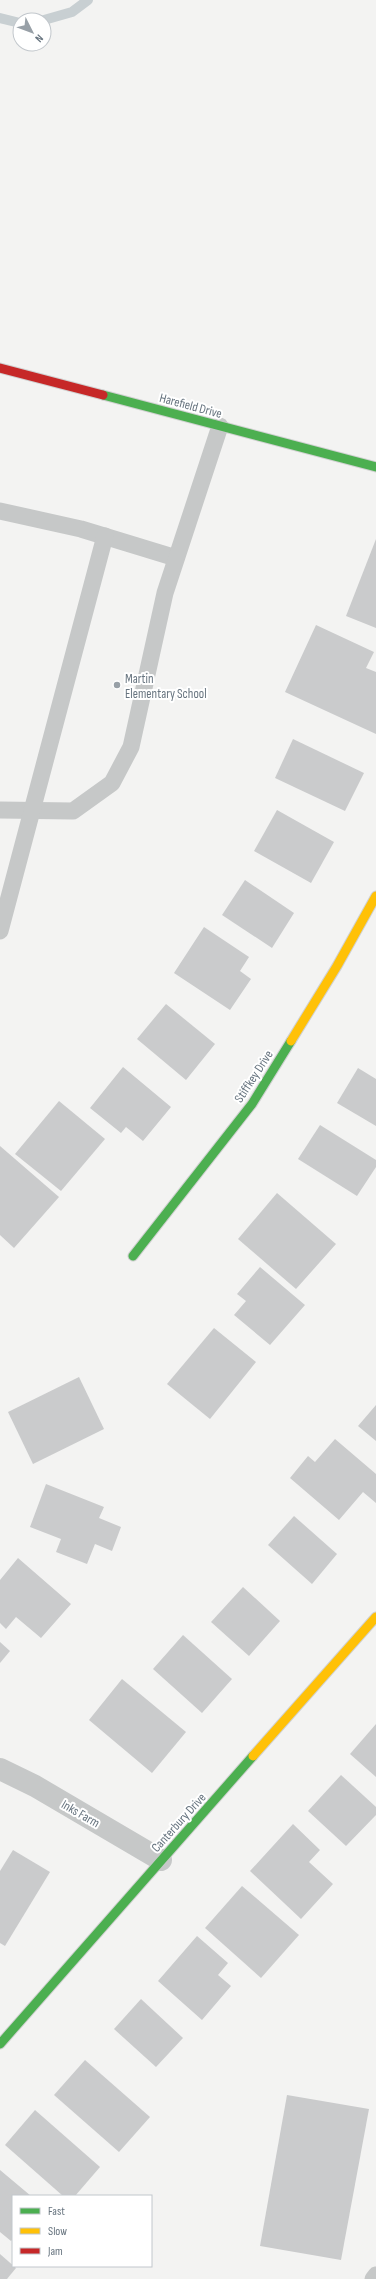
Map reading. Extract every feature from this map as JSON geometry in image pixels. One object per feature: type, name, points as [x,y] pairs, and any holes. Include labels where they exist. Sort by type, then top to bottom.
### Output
[{"type":"street","name":"Harefield Drive","points":[[0,368],[376,467]]},
{"type":"street","name":"Stiffkey Drive","points":[[133,1256],[252,1104],[337,966],[376,896]]},
{"type":"street","name":"Canterbury Drive","points":[[0,2044],[376,1617]]},
{"type":"street","name":"Inks Farm","points":[[0,1768],[35,1786],[161,1860]]},
{"type":"lane","points":[[0,810],[73,811],[112,783],[131,747],[165,593],[220,426]]},
{"type":"lane","points":[[1,515],[105,536],[176,558]]},
{"type":"lane","points":[[0,931],[105,536]]},
{"type":"lane","points":[[373,2279],[376,2275]]},
{"type":"building","points":[[376,539],[376,628],[346,616]]},
{"type":"building","points":[[316,625],[374,652],[366,668],[376,672],[376,734],[285,692]]},
{"type":"building","points":[[293,739],[364,773],[345,811],[275,778]]},
{"type":"building","points":[[277,810],[334,842],[311,883],[254,851]]},
{"type":"building","points":[[245,880],[294,913],[272,948],[222,915]]},
{"type":"building","points":[[204,927],[249,957],[240,971],[251,979],[230,1010],[174,973]]},
{"type":"building","points":[[166,1004],[215,1044],[186,1080],[137,1039]]},
{"type":"building","points":[[123,1067],[171,1107],[143,1141],[126,1127],[121,1133],[90,1108]]},
{"type":"building","points":[[358,1068],[376,1079],[376,1126],[337,1103]]},
{"type":"building","points":[[59,1101],[105,1139],[61,1191],[15,1154]]},
{"type":"building","points":[[320,1125],[376,1160],[376,1167],[357,1196],[298,1159]]},
{"type":"building","points":[[0,1146],[59,1197],[14,1248],[0,1235]]},
{"type":"building","points":[[277,1193],[336,1244],[296,1289],[238,1239]]},
{"type":"building","points":[[260,1267],[305,1305],[270,1345],[234,1315],[246,1301],[237,1294]]},
{"type":"building","points":[[214,1328],[256,1362],[210,1419],[167,1384]]},
{"type":"building","points":[[79,1377],[104,1429],[33,1464],[8,1412]]},
{"type":"building","points":[[376,1405],[376,1441],[358,1426]]},
{"type":"building","points":[[335,1439],[376,1474],[376,1503],[363,1492],[339,1520],[290,1478],[308,1456],[315,1462]]},
{"type":"building","points":[[46,1484],[104,1507],[99,1518],[121,1527],[112,1551],[95,1544],[87,1564],[56,1552],[61,1539],[30,1527]]},
{"type":"building","points":[[294,1516],[337,1554],[312,1584],[268,1545]]},
{"type":"building","points":[[18,1558],[71,1604],[41,1638],[16,1617],[6,1629],[0,1623],[0,1580]]},
{"type":"building","points":[[243,1587],[280,1621],[249,1656],[211,1622]]},
{"type":"building","points":[[183,1635],[232,1679],[202,1713],[153,1669]]},
{"type":"building","points":[[0,1642],[10,1651],[0,1663]]},
{"type":"building","points":[[122,1679],[186,1732],[152,1773],[89,1720]]},
{"type":"building","points":[[376,1724],[376,1777],[350,1754]]},
{"type":"building","points":[[341,1775],[376,1807],[376,1815],[346,1846],[308,1811]]},
{"type":"building","points":[[293,1824],[320,1850],[309,1862],[333,1884],[301,1919],[250,1871]]},
{"type":"building","points":[[13,1850],[50,1872],[5,1946],[0,1943],[0,1871]]},
{"type":"building","points":[[242,1886],[299,1935],[261,1978],[205,1928]]},
{"type":"building","points":[[197,1936],[228,1963],[218,1975],[231,1986],[202,2020],[158,1981]]},
{"type":"building","points":[[141,1999],[183,2038],[156,2067],[114,2029]]},
{"type":"building","points":[[85,2060],[150,2117],[119,2152],[54,2095]]},
{"type":"building","points":[[287,2095],[369,2109],[341,2260],[260,2246]]},
{"type":"building","points":[[35,2110],[100,2167],[76,2195],[62,2195],[5,2145]]},
{"type":"building","points":[[0,2170],[30,2195],[12,2195],[12,2240],[11,2241],[0,2232]]},
{"type":"building","points":[[0,2254],[12,2264],[12,2267],[16,2268],[7,2279],[0,2279]]},
{"type":"waterway","points":[[52,18],[72,12],[88,0]]},
{"type":"waterway","points":[[0,18],[12,21]]},
{"type":"traffic: fast","points":[[103,395],[376,467]]},
{"type":"traffic: fast","points":[[133,1256],[252,1104],[291,1041]]},
{"type":"traffic: fast","points":[[0,2044],[253,1756]]},
{"type":"traffic: slow","points":[[291,1041],[337,966],[376,896]]},
{"type":"traffic: slow","points":[[253,1756],[376,1617]]},
{"type":"traffic: jam","points":[[0,368],[103,395]]},
{"type":"place","name":"Martin Elementary School","points":[[117,685]]}]
